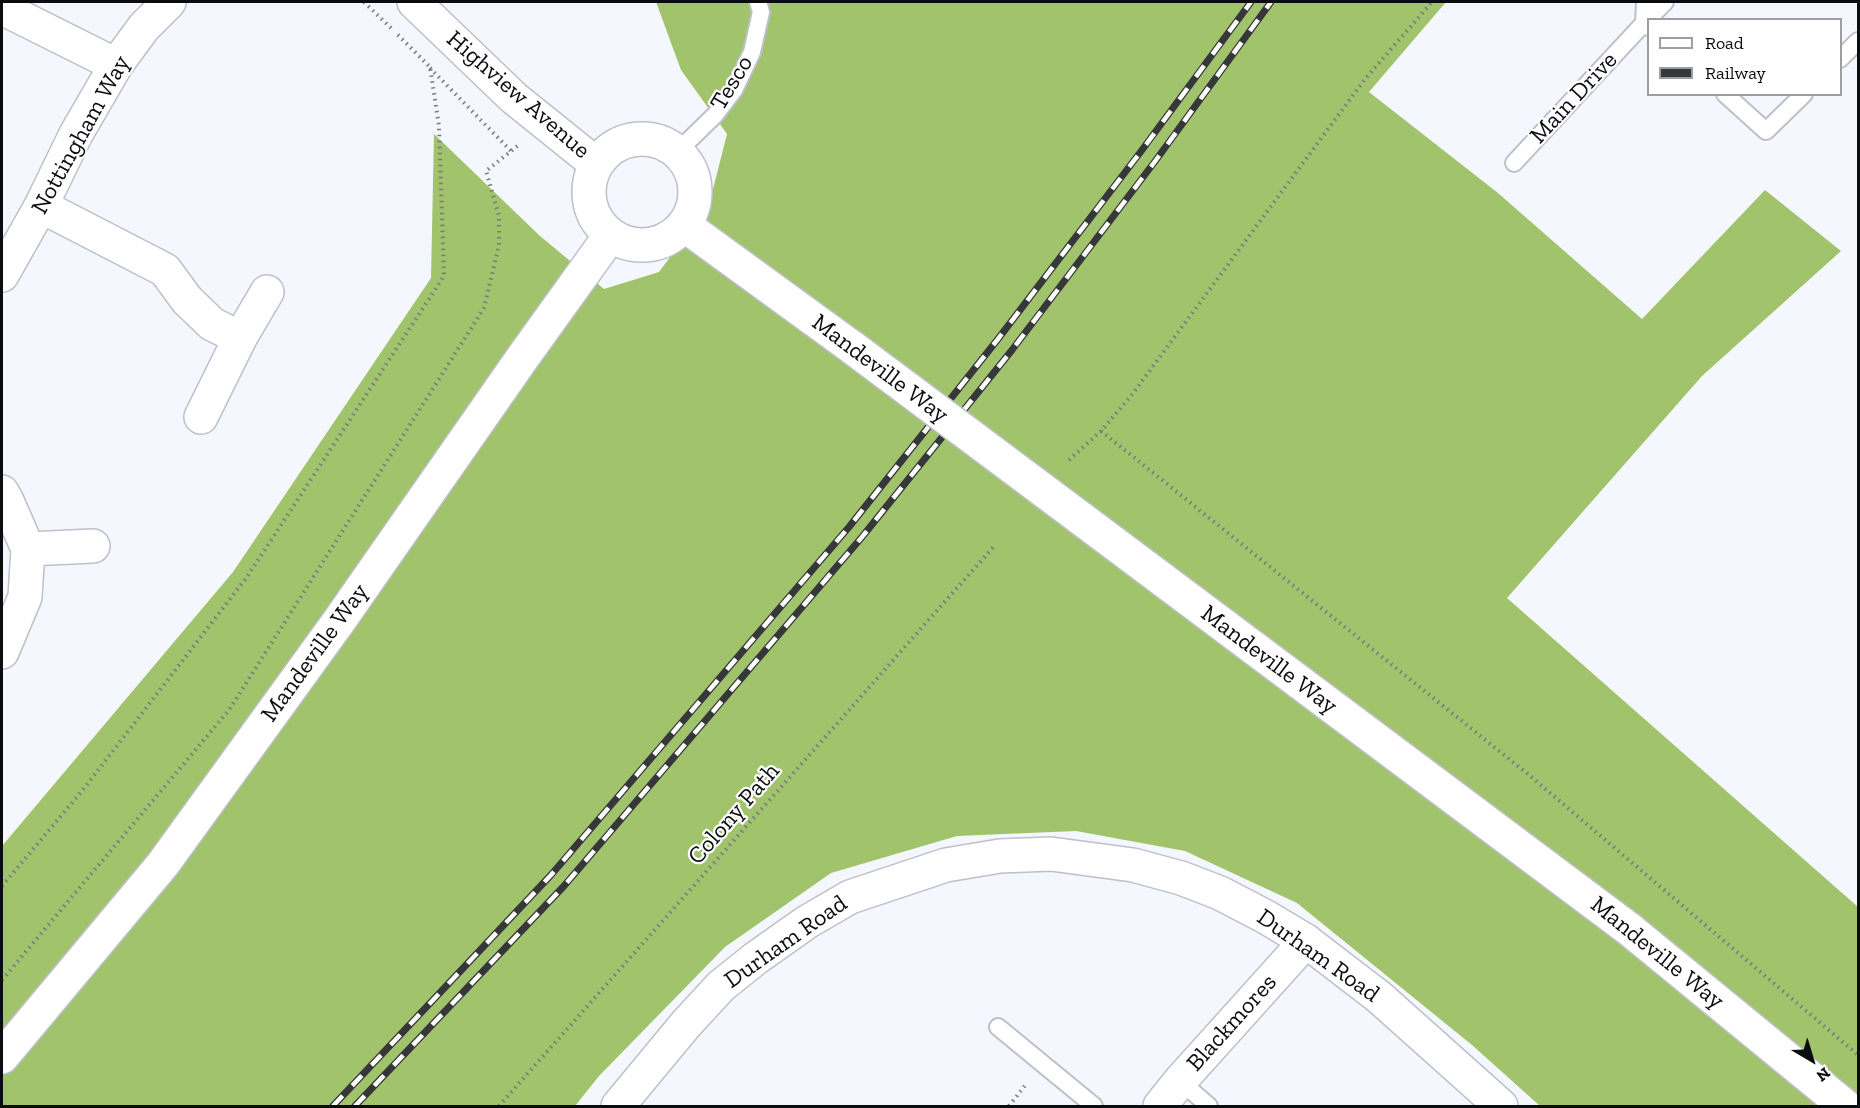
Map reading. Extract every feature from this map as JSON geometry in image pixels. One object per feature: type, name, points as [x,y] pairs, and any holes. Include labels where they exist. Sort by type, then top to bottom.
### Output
[{"type":"main road","name":"Nottingham Way","points":[[2,275],[41,206],[76,134],[116,65],[144,27],[170,2]]},
{"type":"main road","name":"Highview Avenue","points":[[414,2],[514,98],[596,164]]},
{"type":"main road","points":[[2,8],[116,65]]},
{"type":"main road","points":[[634,139],[648,139],[666,145],[677,152],[692,173],[695,186],[695,198],[684,225],[675,234],[659,243],[635,245],[610,236],[592,212],[589,199],[589,186],[596,164],[609,150],[634,139]]},
{"type":"main road","points":[[41,206],[165,270],[187,300],[212,324],[240,338]]},
{"type":"main road","name":"Mandeville Way","points":[[684,225],[854,348],[1629,929],[1845,1107]]},
{"type":"main road","name":"Mandeville Way","points":[[2,1057],[170,854],[339,621],[516,366],[610,236]]},
{"type":"main road","points":[[201,417],[240,338],[267,291]]},
{"type":"main road","points":[[2,492],[28,549],[26,597],[2,652]]},
{"type":"main road","points":[[28,549],[93,546]]},
{"type":"main road","name":"Durham Road","points":[[618,1107],[714,994],[756,958],[807,922],[850,897],[945,865],[1000,856],[1051,854],[1133,865],[1181,878],[1220,893],[1266,917],[1305,941],[1379,997],[1501,1107]]},
{"type":"main road","name":"Blackmores","points":[[1160,1107],[1180,1081],[1305,941]]},
{"type":"lane","name":"Tesco","points":[[677,152],[715,115],[734,90],[752,52],[761,12],[758,2]]},
{"type":"lane","points":[[1645,2],[1646,25]]},
{"type":"lane","name":"Main Drive","points":[[1652,18],[1665,2]]},
{"type":"lane","name":"Main Drive","points":[[1514,163],[1646,25]]},
{"type":"lane","points":[[1842,57],[1858,41]]},
{"type":"lane","points":[[1727,96],[1766,131],[1802,96]]},
{"type":"lane","points":[[998,1027],[1094,1107]]},
{"type":"lane","points":[[1180,1081],[1209,1107]]},
{"type":"path","points":[[2,980],[230,710],[484,308],[499,245],[499,216],[486,171],[511,151],[364,2]]},
{"type":"path","points":[[1069,460],[1101,431],[1131,396],[1365,79],[1432,2]]},
{"type":"path","points":[[2,886],[82,791],[247,577],[444,276],[439,126],[430,67]]},
{"type":"path","points":[[1101,431],[1529,776],[1858,1055]]},
{"type":"path","name":"Colony Path","points":[[499,1107],[995,545]]},
{"type":"path","points":[[1009,1107],[1042,1063]]},
{"type":"green space","points":[[656,2],[1446,2],[1369,92],[1498,193],[1642,319],[1765,190],[1841,251],[1702,376],[1507,598],[1858,907],[1858,1106],[1540,1106],[1472,1045],[1297,903],[1185,851],[1076,831],[957,836],[831,873],[725,947],[599,1076],[575,1106],[2,1106],[2,846],[233,572],[431,278],[434,134],[540,236],[604,289],[659,272],[709,205],[727,134],[681,70]]},
{"type":"railway","points":[[333,1106],[551,875],[849,527],[998,339],[1251,2]]},
{"type":"railway","points":[[355,1106],[564,886],[862,537],[1012,350],[1156,160],[1271,2]]}]
